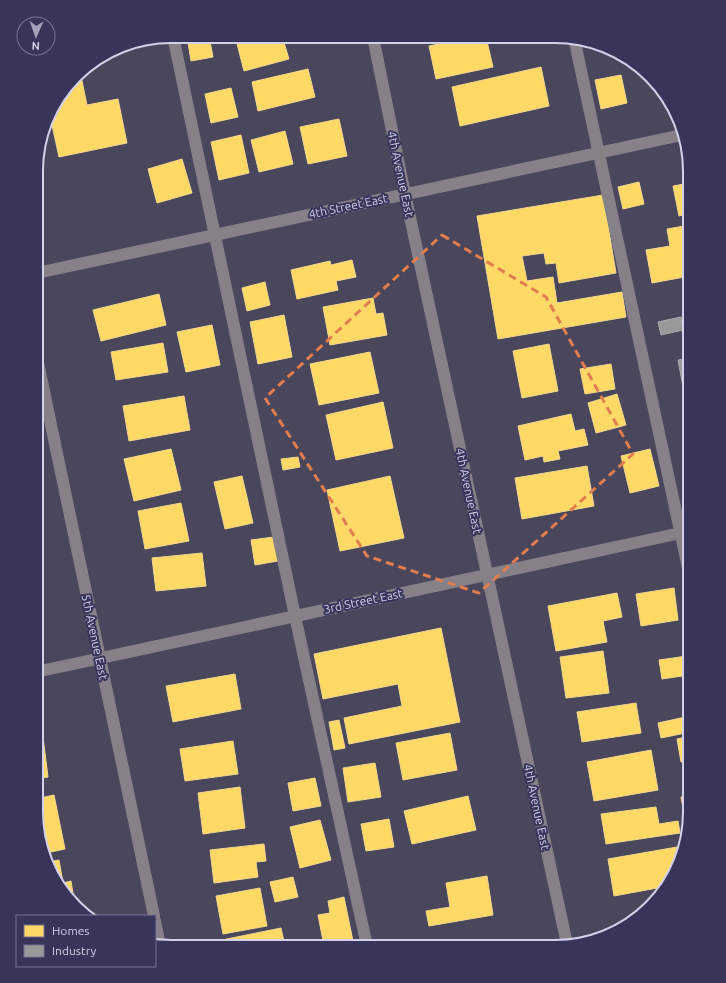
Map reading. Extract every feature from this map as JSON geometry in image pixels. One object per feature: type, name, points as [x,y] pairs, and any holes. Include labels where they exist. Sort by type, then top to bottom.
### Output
[{"type":"street","points":[[174,43],[365,940]]},
{"type":"street","name":"4th Avenue East","points":[[373,43],[404,194],[566,939]]},
{"type":"street","points":[[575,45],[598,153],[683,523]]},
{"type":"street","name":"4th Street East","points":[[43,272],[678,136]]},
{"type":"street","name":"5th Avenue East","points":[[43,387],[154,915]]},
{"type":"street","name":"3rd Street East","points":[[43,670],[683,532]]},
{"type":"street","points":[[156,926],[159,939]]},
{"type":"highlighted area","points":[[442,235],[546,297],[633,454],[479,593],[367,556],[265,398]]},
{"type":"building: Homes","points":[[188,43],[210,43],[213,57],[191,61]]},
{"type":"building: Homes","points":[[237,43],[284,43],[289,59],[244,71]]},
{"type":"building: Homes","points":[[444,43],[487,43],[493,67],[436,79],[429,46]]},
{"type":"building: Homes","points":[[541,67],[549,106],[460,126],[452,87]]},
{"type":"building: Homes","points":[[308,69],[315,97],[258,111],[252,82]]},
{"type":"building: Homes","points":[[621,75],[627,103],[601,109],[595,80]]},
{"type":"building: Homes","points":[[82,80],[87,105],[118,99],[127,143],[59,157],[52,125],[60,107]]},
{"type":"building: Homes","points":[[231,88],[238,117],[211,123],[205,94]]},
{"type":"building: Homes","points":[[339,119],[347,156],[308,164],[300,127]]},
{"type":"building: Homes","points":[[285,131],[293,164],[259,172],[251,140]]},
{"type":"building: Homes","points":[[241,135],[249,173],[219,180],[211,142]]},
{"type":"building: Homes","points":[[182,159],[192,193],[157,203],[148,169]]},
{"type":"building: Homes","points":[[639,182],[644,204],[623,209],[618,187]]},
{"type":"building: Homes","points":[[683,184],[683,215],[679,216],[673,186]]},
{"type":"building: Homes","points":[[603,195],[616,273],[559,283],[556,263],[546,264],[544,253],[522,256],[527,281],[553,277],[557,303],[622,292],[626,317],[498,339],[477,216]]},
{"type":"building: Homes","points":[[683,226],[683,277],[652,283],[646,250],[670,246],[667,229]]},
{"type":"building: Homes","points":[[352,260],[356,277],[336,281],[338,290],[297,299],[291,270],[330,261],[331,265]]},
{"type":"building: Homes","points":[[265,282],[270,305],[247,311],[242,288]]},
{"type":"building: Homes","points":[[159,294],[166,325],[101,341],[93,310]]},
{"type":"building: Homes","points":[[373,298],[376,314],[383,313],[387,335],[330,345],[323,307]]},
{"type":"building: Homes","points":[[284,315],[292,357],[258,364],[250,322]]},
{"type":"building: Homes","points":[[212,325],[220,365],[186,372],[177,332]]},
{"type":"building: Homes","points":[[163,343],[168,372],[116,380],[111,352]]},
{"type":"building: Homes","points":[[549,344],[558,391],[522,398],[513,351]]},
{"type":"building: Homes","points":[[370,352],[379,393],[319,405],[310,364]]},
{"type":"building: Homes","points":[[611,364],[615,389],[585,394],[580,369]]},
{"type":"building: Homes","points":[[617,394],[626,425],[596,433],[588,403]]},
{"type":"building: Homes","points":[[184,396],[190,430],[129,441],[123,406]]},
{"type":"building: Homes","points":[[383,402],[393,448],[336,460],[326,415]]},
{"type":"building: Homes","points":[[571,414],[575,431],[584,429],[588,445],[558,451],[560,459],[544,462],[543,456],[525,460],[518,426]]},
{"type":"building: Homes","points":[[171,449],[181,490],[134,501],[124,459]]},
{"type":"building: Homes","points":[[650,449],[659,486],[630,493],[621,456]]},
{"type":"building: Homes","points":[[298,457],[300,467],[283,470],[281,459]]},
{"type":"building: Homes","points":[[587,466],[594,506],[522,519],[515,478]]},
{"type":"building: Homes","points":[[242,476],[253,523],[225,529],[214,482]]},
{"type":"building: Homes","points":[[390,476],[404,538],[340,551],[327,490]]},
{"type":"building: Homes","points":[[181,503],[189,541],[145,549],[138,511]]},
{"type":"building: Homes","points":[[274,537],[278,561],[255,565],[251,540]]},
{"type":"building: Homes","points":[[202,553],[206,586],[156,591],[152,558]]},
{"type":"building: Homes","points":[[674,588],[678,620],[641,626],[636,594]]},
{"type":"building: Homes","points":[[617,593],[622,617],[603,621],[607,642],[556,651],[548,606]]},
{"type":"building: Homes","points":[[441,628],[460,722],[349,744],[344,718],[402,706],[398,684],[323,699],[314,654]]},
{"type":"building: Homes","points":[[603,651],[609,693],[566,698],[560,657]]},
{"type":"building: Homes","points":[[683,657],[683,676],[662,679],[659,660]]},
{"type":"building: Homes","points":[[235,674],[241,709],[173,722],[166,686]]},
{"type":"building: Homes","points":[[636,703],[641,733],[582,742],[577,712]]},
{"type":"building: Homes","points":[[683,718],[683,733],[661,738],[658,723]]},
{"type":"building: Homes","points":[[339,720],[345,748],[334,750],[329,722]]},
{"type":"building: Homes","points":[[450,733],[457,770],[403,780],[396,743]]},
{"type":"building: Homes","points":[[43,737],[48,777],[43,778]]},
{"type":"building: Homes","points":[[683,738],[683,762],[681,762],[677,739]]},
{"type":"building: Homes","points":[[233,741],[238,774],[185,781],[180,749]]},
{"type":"building: Homes","points":[[651,750],[658,790],[594,801],[587,762]]},
{"type":"building: Homes","points":[[375,763],[381,797],[348,802],[343,768]]},
{"type":"building: Homes","points":[[315,778],[321,806],[293,811],[288,783]]},
{"type":"building: Homes","points":[[240,787],[245,828],[203,834],[198,793]]},
{"type":"building: Homes","points":[[54,795],[65,849],[50,852],[45,837],[43,797]]},
{"type":"building: Homes","points":[[468,796],[476,830],[412,844],[404,811]]},
{"type":"building: Homes","points":[[681,797],[683,797],[683,808]]},
{"type":"building: Homes","points":[[656,807],[659,824],[678,821],[680,833],[606,844],[601,814]]},
{"type":"building: Homes","points":[[389,819],[394,847],[366,851],[361,824]]},
{"type":"building: Homes","points":[[320,820],[331,860],[300,868],[290,827]]},
{"type":"building: Homes","points":[[264,844],[266,861],[256,862],[258,877],[214,883],[210,850]]},
{"type":"building: Homes","points":[[677,847],[670,869],[657,888],[614,896],[608,859]]},
{"type":"building: Homes","points":[[59,860],[62,880],[56,869],[53,861]]},
{"type":"building: Homes","points":[[487,876],[493,915],[429,926],[426,911],[450,907],[446,883]]},
{"type":"building: Homes","points":[[293,877],[298,897],[275,902],[270,882]]},
{"type":"building: Homes","points":[[71,881],[73,895],[64,883]]},
{"type":"building: Homes","points":[[260,888],[267,926],[223,934],[216,896]]},
{"type":"building: Homes","points":[[344,897],[353,940],[323,940],[318,915],[330,913],[328,901]]},
{"type":"building: Homes","points":[[281,928],[284,940],[222,940]]},
{"type":"building: Industry","points":[[681,317],[683,330],[661,335],[658,322]]},
{"type":"building: Industry","points":[[683,359],[683,387],[678,360]]}]
